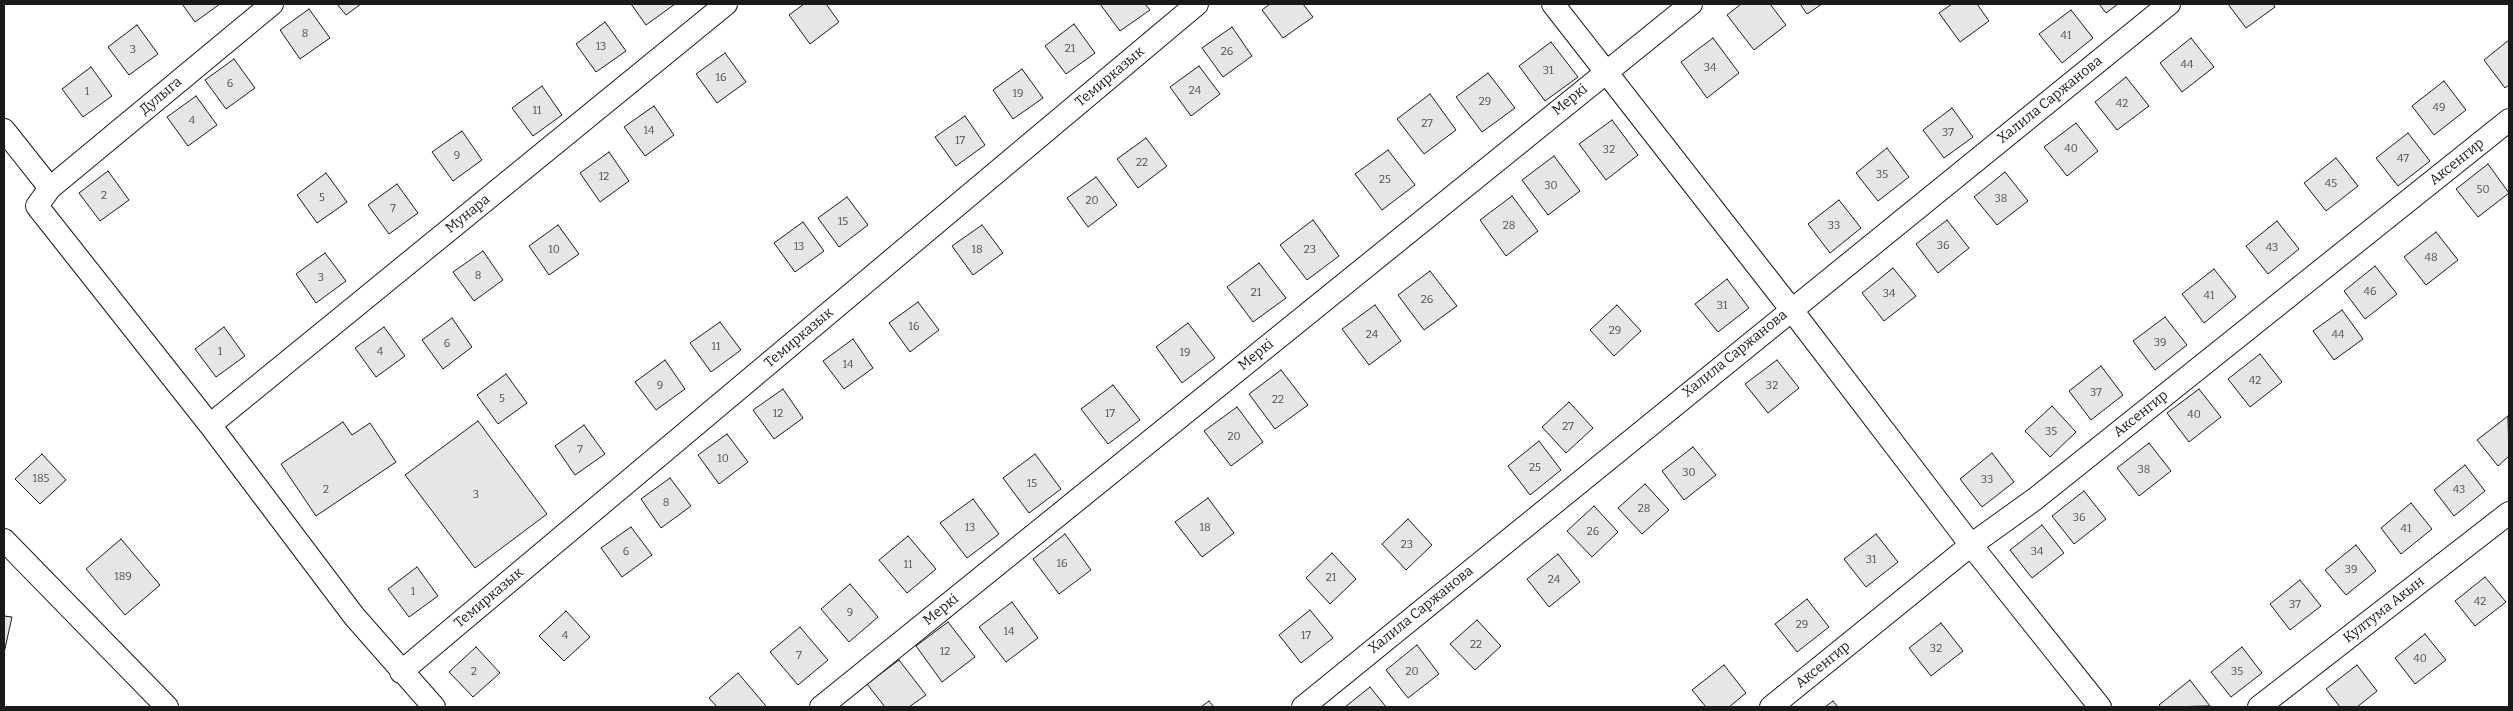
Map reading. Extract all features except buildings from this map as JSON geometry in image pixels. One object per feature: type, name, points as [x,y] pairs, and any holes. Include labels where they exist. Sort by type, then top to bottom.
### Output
[{"type":"street","name":"Дулыга","points":[[50,188],[272,4]]},
{"type":"street","name":"Мунара","points":[[210,425],[726,4]]},
{"type":"street","name":"Темирказык","points":[[402,672],[1197,4]]},
{"type":"street","points":[[1553,4],[1791,309],[1971,545],[2100,707]]},
{"type":"street","name":"Меркі","points":[[822,707],[1691,4]]},
{"type":"street","name":"Халила Саржанова","points":[[1303,707],[1791,309],[2170,4]]},
{"type":"street","name":"Аксенгир","points":[[1771,707],[1971,545],[2043,492],[2509,120]]},
{"type":"street","points":[[4,130],[50,188],[37,206],[210,425],[354,616],[434,707]]},
{"type":"street","name":"Култума Акын","points":[[2259,707],[2509,512]]},
{"type":"street","points":[[4,540],[167,707]]}]
